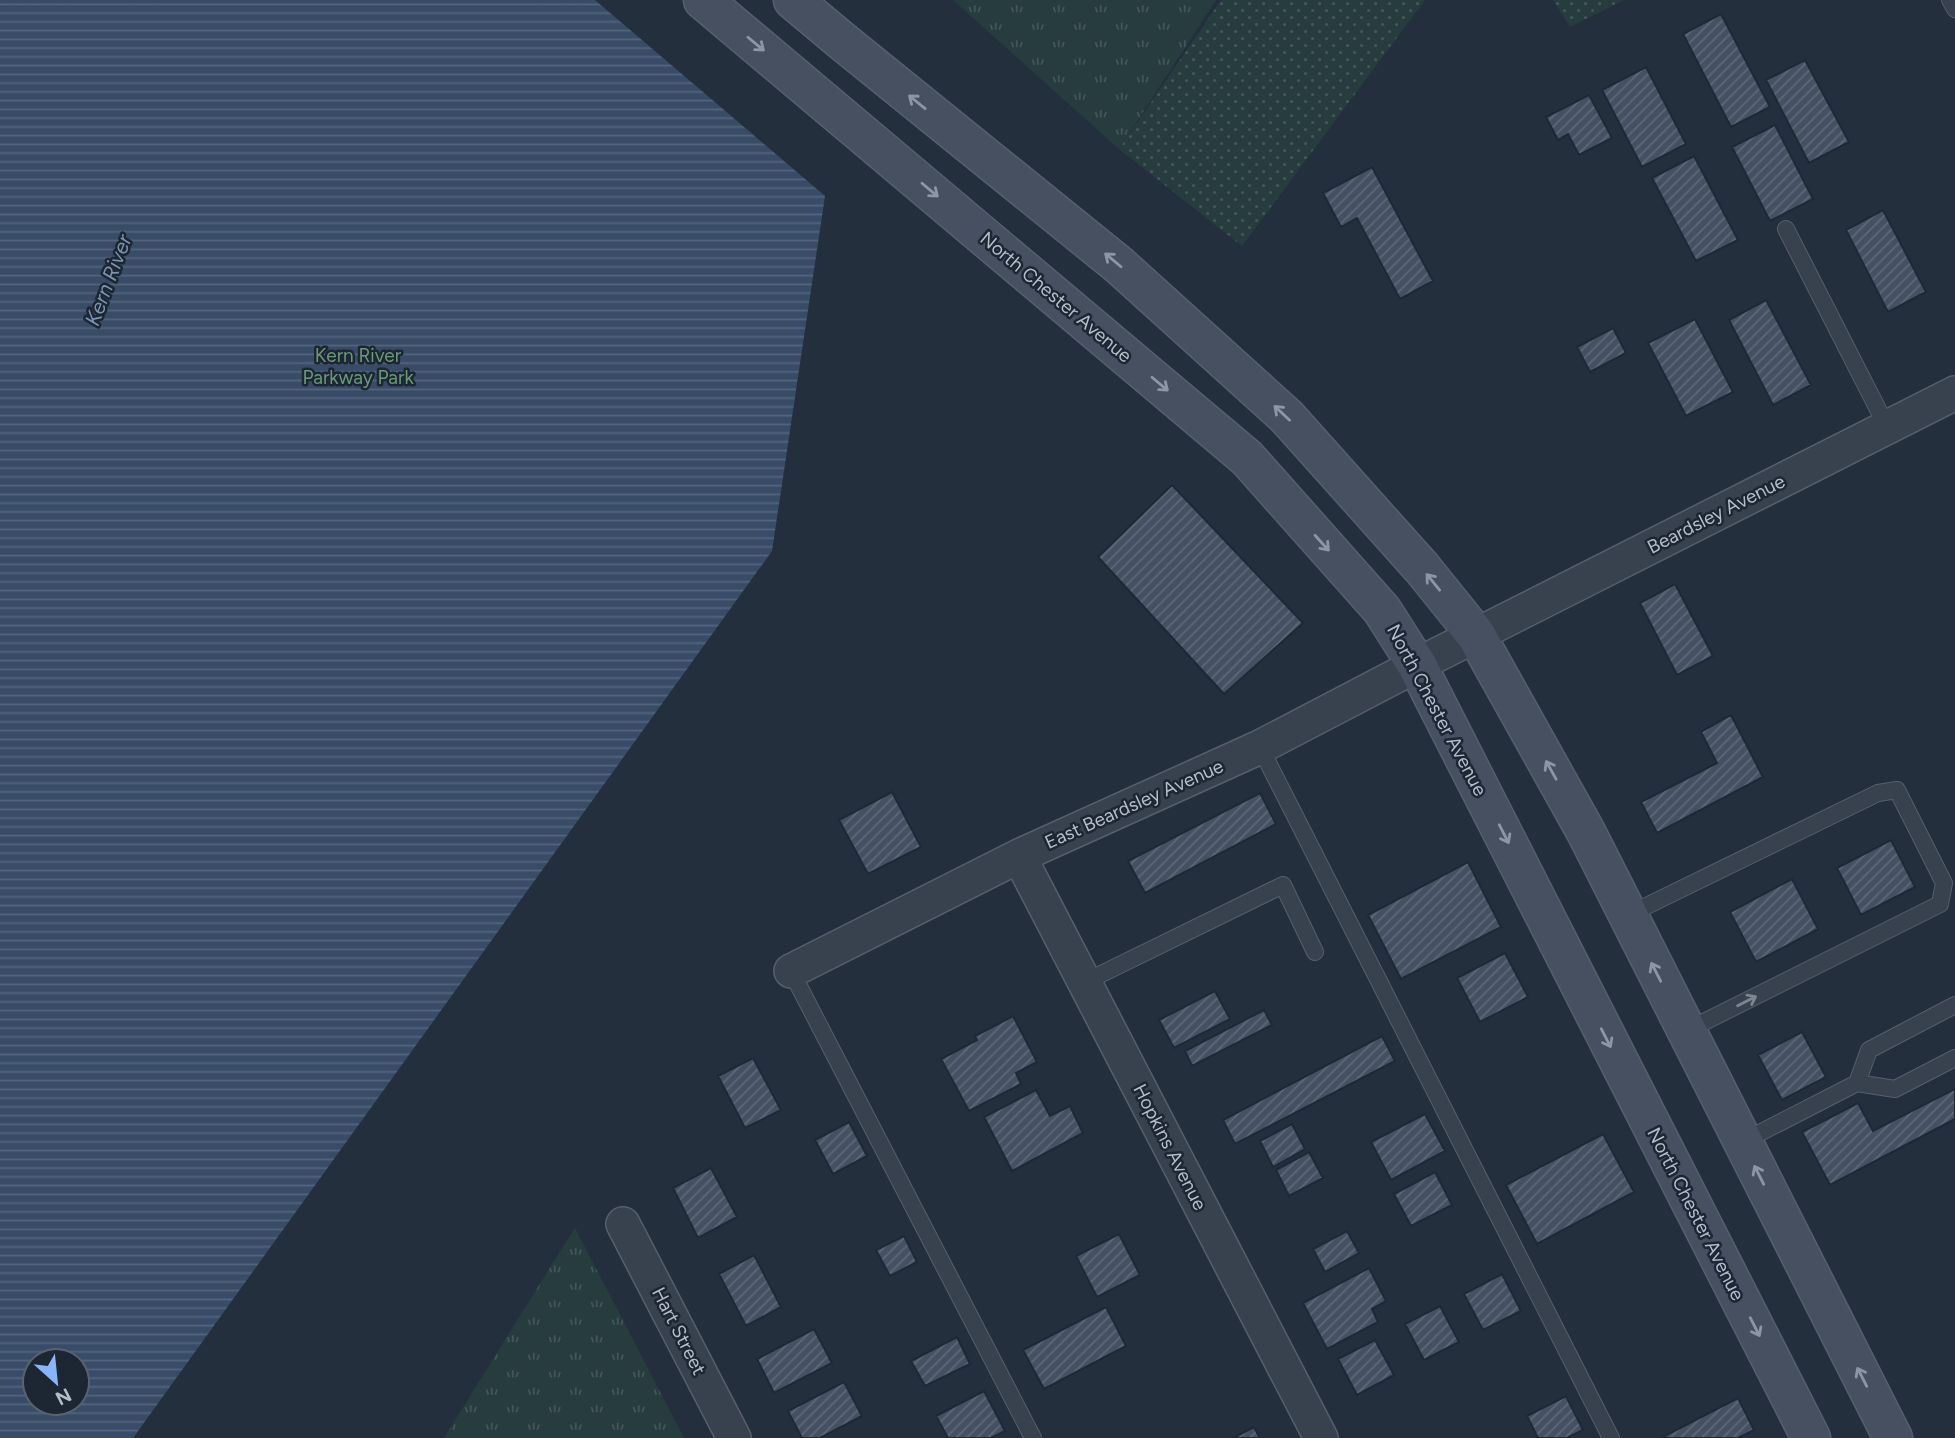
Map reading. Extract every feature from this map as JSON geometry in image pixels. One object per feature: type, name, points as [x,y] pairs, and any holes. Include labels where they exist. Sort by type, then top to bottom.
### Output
[{"type":"main road","name":"North Chester Avenue","points":[[703,0],[1247,458],[1382,610],[1417,665],[1811,1429]]},
{"type":"main road","points":[[793,0],[1119,265],[1287,417],[1422,568],[1476,635],[1586,832],[1894,1438]]},
{"type":"street","name":"Beardsley Avenue","points":[[1476,635],[1955,393]]},
{"type":"street","name":"East Beardsley Avenue","points":[[791,971],[1019,856],[1260,747],[1476,635]]},
{"type":"street","name":"Hopkins Avenue","points":[[1019,856],[1321,1438]]},
{"type":"street","name":"Hart Street","points":[[623,1224],[734,1438]]},
{"type":"lane","points":[[1950,0],[1955,9]]},
{"type":"lane","points":[[1786,229],[1887,427]]},
{"type":"lane","points":[[1260,747],[1611,1438]]},
{"type":"lane","points":[[1628,915],[1878,793],[1896,790],[1944,883],[1940,904],[1686,1031]]},
{"type":"lane","points":[[1085,982],[1283,885],[1315,952]]},
{"type":"lane","points":[[791,971],[1033,1438]]},
{"type":"lane","points":[[1857,1083],[1869,1050],[1955,1006]]},
{"type":"lane","points":[[1742,1142],[1857,1083],[1895,1089],[1955,1058]]},
{"type":"green space","points":[[953,0],[1216,0],[1119,149]]},
{"type":"green space","points":[[1221,0],[1425,0],[1242,246],[1119,149]]},
{"type":"green space","points":[[1553,0],[1624,0],[1570,27]]},
{"type":"green space","points":[[575,1228],[684,1438],[444,1438],[566,1242]]},
{"type":"water","name":"Kern River Parkway Park","points":[[0,0],[595,0],[825,196],[772,551],[133,1438],[0,1438]]},
{"type":"building","points":[[1721,14],[1770,107],[1731,127],[1683,34]]},
{"type":"building","points":[[1805,60],[1849,142],[1809,163],[1766,80]]},
{"type":"building","points":[[1646,67],[1686,144],[1642,167],[1602,90]]},
{"type":"building","points":[[1589,95],[1612,138],[1579,155],[1568,134],[1558,140],[1546,117]]},
{"type":"building","points":[[1775,125],[1813,199],[1770,221],[1732,147]]},
{"type":"building","points":[[1694,156],[1738,240],[1696,261],[1652,178]]},
{"type":"building","points":[[1372,167],[1433,281],[1400,299],[1357,218],[1341,227],[1323,193]]},
{"type":"building","points":[[1883,210],[1926,292],[1888,312],[1846,230]]},
{"type":"building","points":[[1766,300],[1811,385],[1773,405],[1729,320]]},
{"type":"building","points":[[1695,319],[1733,392],[1686,416],[1648,343]]},
{"type":"building","points":[[1613,328],[1626,353],[1590,372],[1577,347]]},
{"type":"building","points":[[1172,485],[1303,623],[1224,694],[1098,557]]},
{"type":"building","points":[[1675,584],[1713,656],[1677,675],[1640,603]]},
{"type":"building","points":[[1731,715],[1763,777],[1657,833],[1641,802],[1717,763],[1701,732]]},
{"type":"building","points":[[892,792],[921,847],[868,874],[839,820]]},
{"type":"building","points":[[1260,793],[1276,824],[1145,893],[1128,861]]},
{"type":"building","points":[[1891,840],[1915,887],[1861,915],[1837,868]]},
{"type":"building","points":[[1468,862],[1501,927],[1401,979],[1368,915]]},
{"type":"building","points":[[1792,879],[1818,929],[1756,962],[1730,912]]},
{"type":"building","points":[[1505,953],[1528,997],[1480,1022],[1457,978]]},
{"type":"building","points":[[1215,991],[1230,1019],[1174,1048],[1159,1020]]},
{"type":"building","points":[[1264,1010],[1272,1025],[1192,1066],[1185,1051]]},
{"type":"building","points":[[1013,1016],[1037,1062],[1016,1073],[1021,1084],[969,1111],[941,1059],[977,1040],[975,1036]]},
{"type":"building","points":[[1802,1032],[1826,1077],[1782,1100],[1758,1055]]},
{"type":"building","points":[[1382,1036],[1395,1061],[1235,1144],[1223,1120]]},
{"type":"building","points":[[753,1058],[781,1110],[745,1128],[718,1076]]},
{"type":"building","points":[[1955,1089],[1955,1119],[1830,1185],[1802,1132],[1858,1103],[1873,1131]]},
{"type":"building","points":[[1036,1090],[1050,1116],[1070,1106],[1083,1133],[1012,1171],[984,1117]]},
{"type":"building","points":[[1425,1114],[1445,1151],[1391,1180],[1371,1142]]},
{"type":"building","points":[[849,1122],[867,1156],[833,1174],[815,1140]]},
{"type":"building","points":[[1292,1124],[1305,1149],[1273,1167],[1260,1141]]},
{"type":"building","points":[[1603,1134],[1634,1192],[1537,1244],[1506,1185]]},
{"type":"building","points":[[1309,1152],[1323,1178],[1289,1196],[1276,1170]]},
{"type":"building","points":[[711,1168],[737,1217],[698,1238],[673,1188]]},
{"type":"building","points":[[1435,1172],[1452,1205],[1411,1226],[1394,1194]]},
{"type":"building","points":[[1347,1231],[1359,1253],[1325,1272],[1313,1249]]},
{"type":"building","points":[[1119,1234],[1140,1275],[1097,1297],[1076,1256]]},
{"type":"building","points":[[904,1236],[917,1262],[890,1276],[876,1250]]},
{"type":"building","points":[[754,1255],[781,1307],[746,1326],[719,1274]]},
{"type":"building","points":[[1369,1268],[1386,1301],[1372,1309],[1378,1322],[1327,1349],[1303,1303]]},
{"type":"building","points":[[1502,1274],[1521,1311],[1483,1330],[1464,1294]]},
{"type":"building","points":[[1440,1306],[1459,1342],[1424,1360],[1405,1324]]},
{"type":"building","points":[[1106,1307],[1126,1346],[1044,1389],[1023,1350]]},
{"type":"building","points":[[814,1329],[832,1363],[774,1393],[757,1359]]},
{"type":"building","points":[[957,1337],[970,1364],[925,1386],[911,1361]]},
{"type":"building","points":[[1375,1340],[1394,1375],[1357,1395],[1338,1359]]},
{"type":"building","points":[[844,1382],[862,1416],[820,1438],[802,1438],[788,1411]]},
{"type":"building","points":[[984,1391],[1005,1431],[991,1438],[948,1438],[936,1416]]},
{"type":"building","points":[[1566,1396],[1583,1430],[1567,1438],[1538,1438],[1527,1416]]},
{"type":"building","points":[[1738,1398],[1754,1430],[1738,1438],[1661,1438]]},
{"type":"building","points":[[1254,1427],[1260,1438],[1233,1438]]},
{"type":"water label","name":"Kern River","points":[[108,280]]}]
